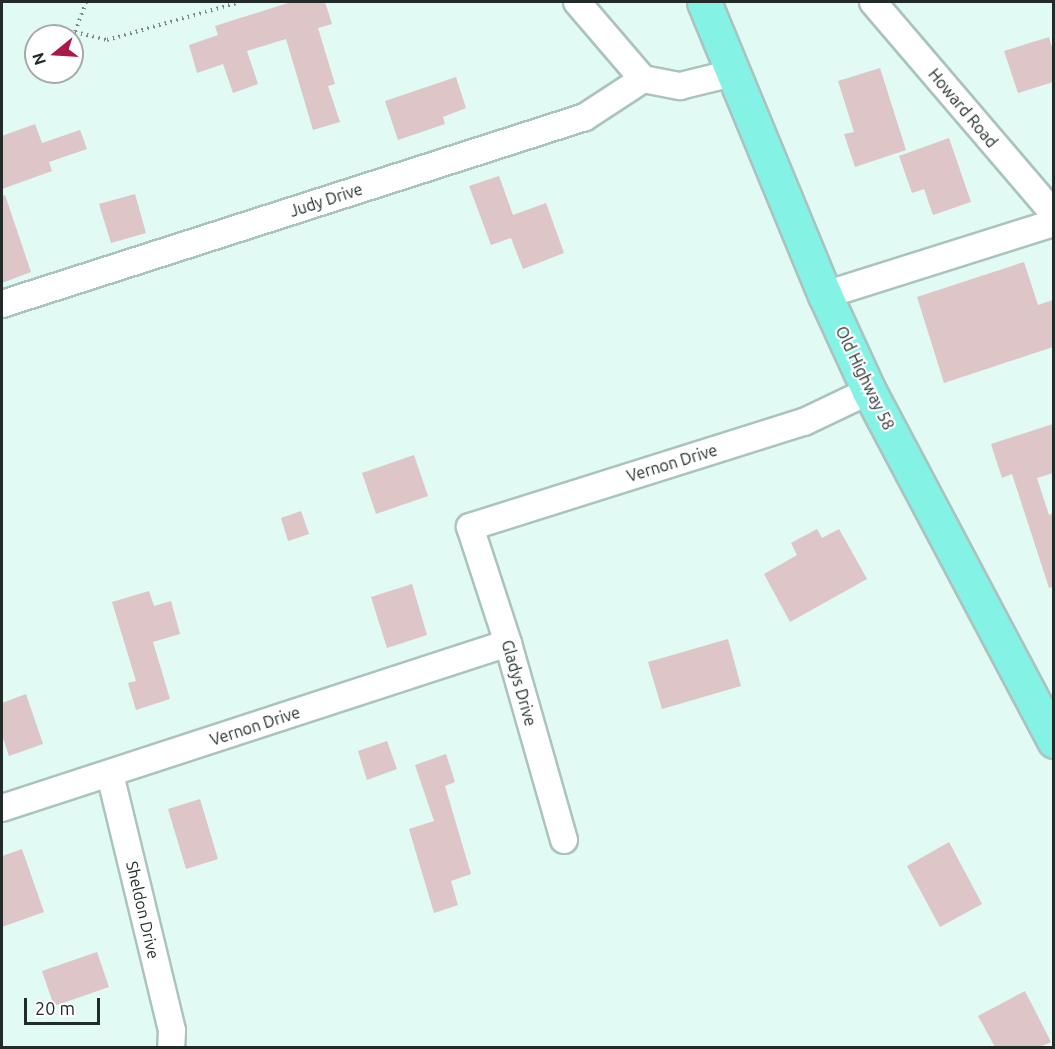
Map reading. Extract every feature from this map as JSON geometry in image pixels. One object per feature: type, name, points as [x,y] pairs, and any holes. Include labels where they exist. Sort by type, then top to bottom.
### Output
[{"type":"main road","name":"Old Highway 58","points":[[704,2],[825,295],[869,391],[1053,741]]},
{"type":"street","points":[[577,2],[643,79],[680,86],[733,73]]},
{"type":"street","name":"Howard Road","points":[[873,2],[1053,214]]},
{"type":"street","name":"Judy Drive","points":[[2,304],[585,117],[643,79]]},
{"type":"street","points":[[825,295],[1053,223]]},
{"type":"street","name":"Vernon Drive","points":[[470,526],[804,422],[869,391]]},
{"type":"street","name":"Gladys Drive","points":[[470,526],[508,644],[564,840]]},
{"type":"street","name":"Vernon Drive","points":[[2,808],[508,644]]},
{"type":"street","name":"Sheldon Drive","points":[[110,774],[172,1031],[171,1047]]},
{"type":"path","points":[[86,2],[75,32],[107,40],[240,2]]},
{"type":"building","points":[[291,2],[325,2],[332,24],[318,28],[335,84],[328,86],[340,122],[313,130],[286,39],[247,51],[258,84],[233,93],[223,64],[197,73],[189,45],[218,35],[215,26]]},
{"type":"building","points":[[1049,37],[1053,51],[1053,82],[1018,93],[1004,51]]},
{"type":"building","points":[[880,68],[906,150],[855,167],[844,134],[854,132],[838,81]]},
{"type":"building","points":[[456,77],[466,108],[443,117],[445,124],[398,140],[385,101]]},
{"type":"building","points":[[35,124],[42,143],[80,130],[87,149],[49,162],[52,171],[2,189],[2,136]]},
{"type":"building","points":[[949,138],[971,202],[933,215],[924,189],[912,193],[899,156]]},
{"type":"building","points":[[499,176],[513,215],[546,203],[564,253],[523,269],[511,238],[491,245],[469,186]]},
{"type":"building","points":[[135,194],[146,233],[111,243],[99,204]]},
{"type":"building","points":[[5,195],[31,272],[2,283],[2,196]]},
{"type":"building","points":[[1024,262],[1038,305],[1053,300],[1053,347],[944,383],[917,297]]},
{"type":"building","points":[[1053,424],[1053,473],[1037,478],[1049,515],[1053,513],[1053,587],[1049,588],[1012,474],[1002,478],[991,444]]},
{"type":"building","points":[[414,455],[428,496],[376,514],[362,473]]},
{"type":"building","points":[[301,511],[309,534],[288,541],[281,518]]},
{"type":"building","points":[[817,529],[822,538],[839,529],[867,579],[790,622],[764,574],[797,555],[791,543]]},
{"type":"building","points":[[412,584],[427,635],[387,648],[371,597]]},
{"type":"building","points":[[149,591],[154,606],[171,601],[180,634],[153,642],[170,699],[136,710],[128,683],[136,681],[112,602]]},
{"type":"building","points":[[728,639],[741,686],[662,709],[648,662]]},
{"type":"building","points":[[26,694],[43,744],[9,756],[2,735],[2,703]]},
{"type":"building","points":[[387,741],[397,769],[367,780],[358,751]]},
{"type":"building","points":[[446,754],[455,782],[445,786],[471,874],[451,881],[458,905],[434,913],[409,829],[434,821],[415,765]]},
{"type":"building","points":[[200,799],[218,859],[186,869],[168,809]]},
{"type":"building","points":[[949,842],[982,904],[940,927],[907,866]]},
{"type":"building","points":[[22,849],[44,912],[2,927],[2,856]]},
{"type":"building","points":[[97,952],[109,987],[54,1006],[42,971]]},
{"type":"building","points":[[1025,991],[1051,1042],[1040,1047],[995,1047],[978,1016]]}]
